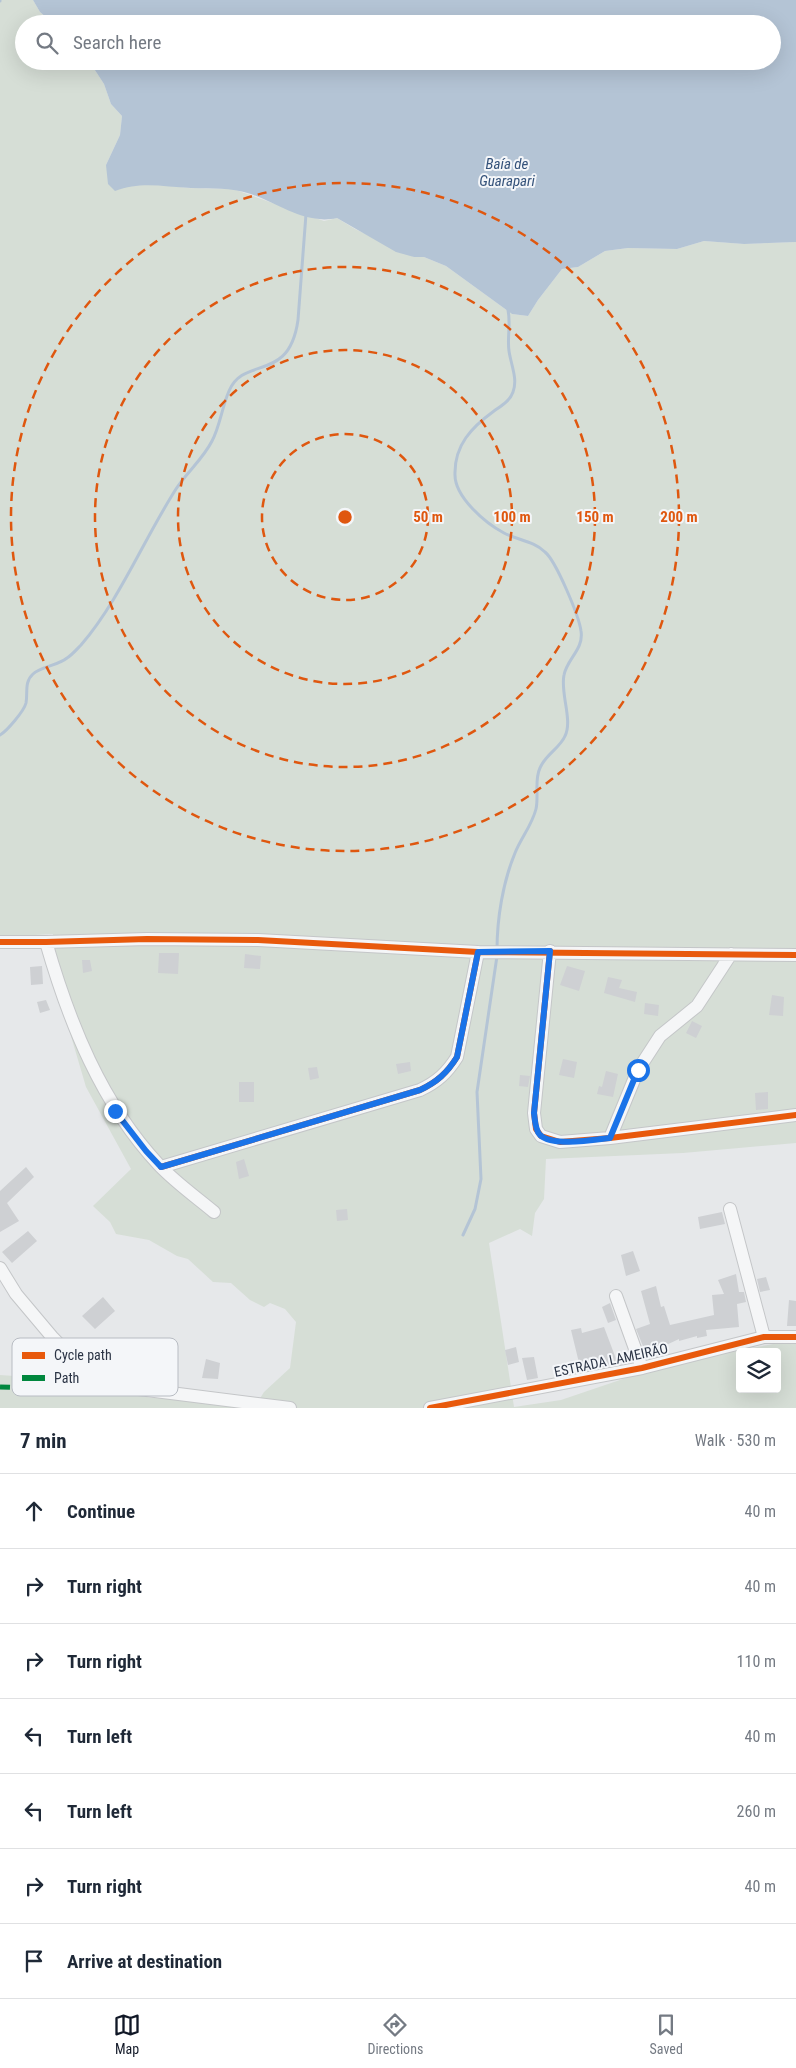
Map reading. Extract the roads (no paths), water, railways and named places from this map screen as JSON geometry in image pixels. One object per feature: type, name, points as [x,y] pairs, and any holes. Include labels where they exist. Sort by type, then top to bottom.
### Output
[{"type":"street","points":[[0,942],[147,939],[258,940],[478,952],[550,951],[796,955]]},
{"type":"street","points":[[46,942],[63,999],[89,1060],[115,1111],[161,1167],[214,1212]]},
{"type":"street","points":[[550,951],[534,1113],[536,1129],[541,1136],[560,1142],[610,1138],[796,1115]]},
{"type":"street","points":[[161,1167],[420,1090],[437,1082],[448,1071],[457,1057],[478,952]]},
{"type":"street","points":[[610,1138],[638,1070],[660,1036],[697,1006],[731,954]]},
{"type":"street","points":[[730,1208],[764,1337]]},
{"type":"street","points":[[0,1268],[16,1294],[55,1338]]},
{"type":"street","points":[[616,1296],[642,1368]]},
{"type":"street","name":"ESTRADA LAMEIRÃO","points":[[430,1408],[642,1368],[764,1337],[796,1337]]},
{"type":"street","points":[[178,1394],[290,1408]]},
{"type":"water","name":"Baía de Guarapari","points":[[33,0],[796,0],[796,242],[744,244],[704,241],[677,249],[628,248],[605,251],[578,267],[562,269],[528,316],[512,314],[446,266],[424,257],[414,257],[396,252],[337,218],[314,219],[251,194],[228,189],[143,185],[115,191],[108,184],[106,165],[120,135],[122,116],[111,104],[104,84],[95,70],[781,70],[781,15],[44,15]]},
{"type":"waterway","points":[[0,735],[25,707],[27,684],[30,677],[37,671],[59,663],[71,655],[95,628],[164,508],[212,441],[229,391],[236,380],[245,374],[276,361],[286,353],[293,340],[298,320],[306,214]]},
{"type":"waterway","points":[[497,950],[498,925],[504,888],[515,853],[532,821],[536,809],[538,773],[542,763],[560,744],[567,730],[564,675],[568,664],[578,649],[581,637],[572,602],[550,557],[536,545],[504,533],[488,523],[465,500],[456,483],[455,464],[466,438],[478,424],[508,401],[513,392],[514,377],[509,346],[508,310]]},
{"type":"waterway","points":[[463,1235],[475,1209],[481,1179],[477,1092],[497,956]]}]
